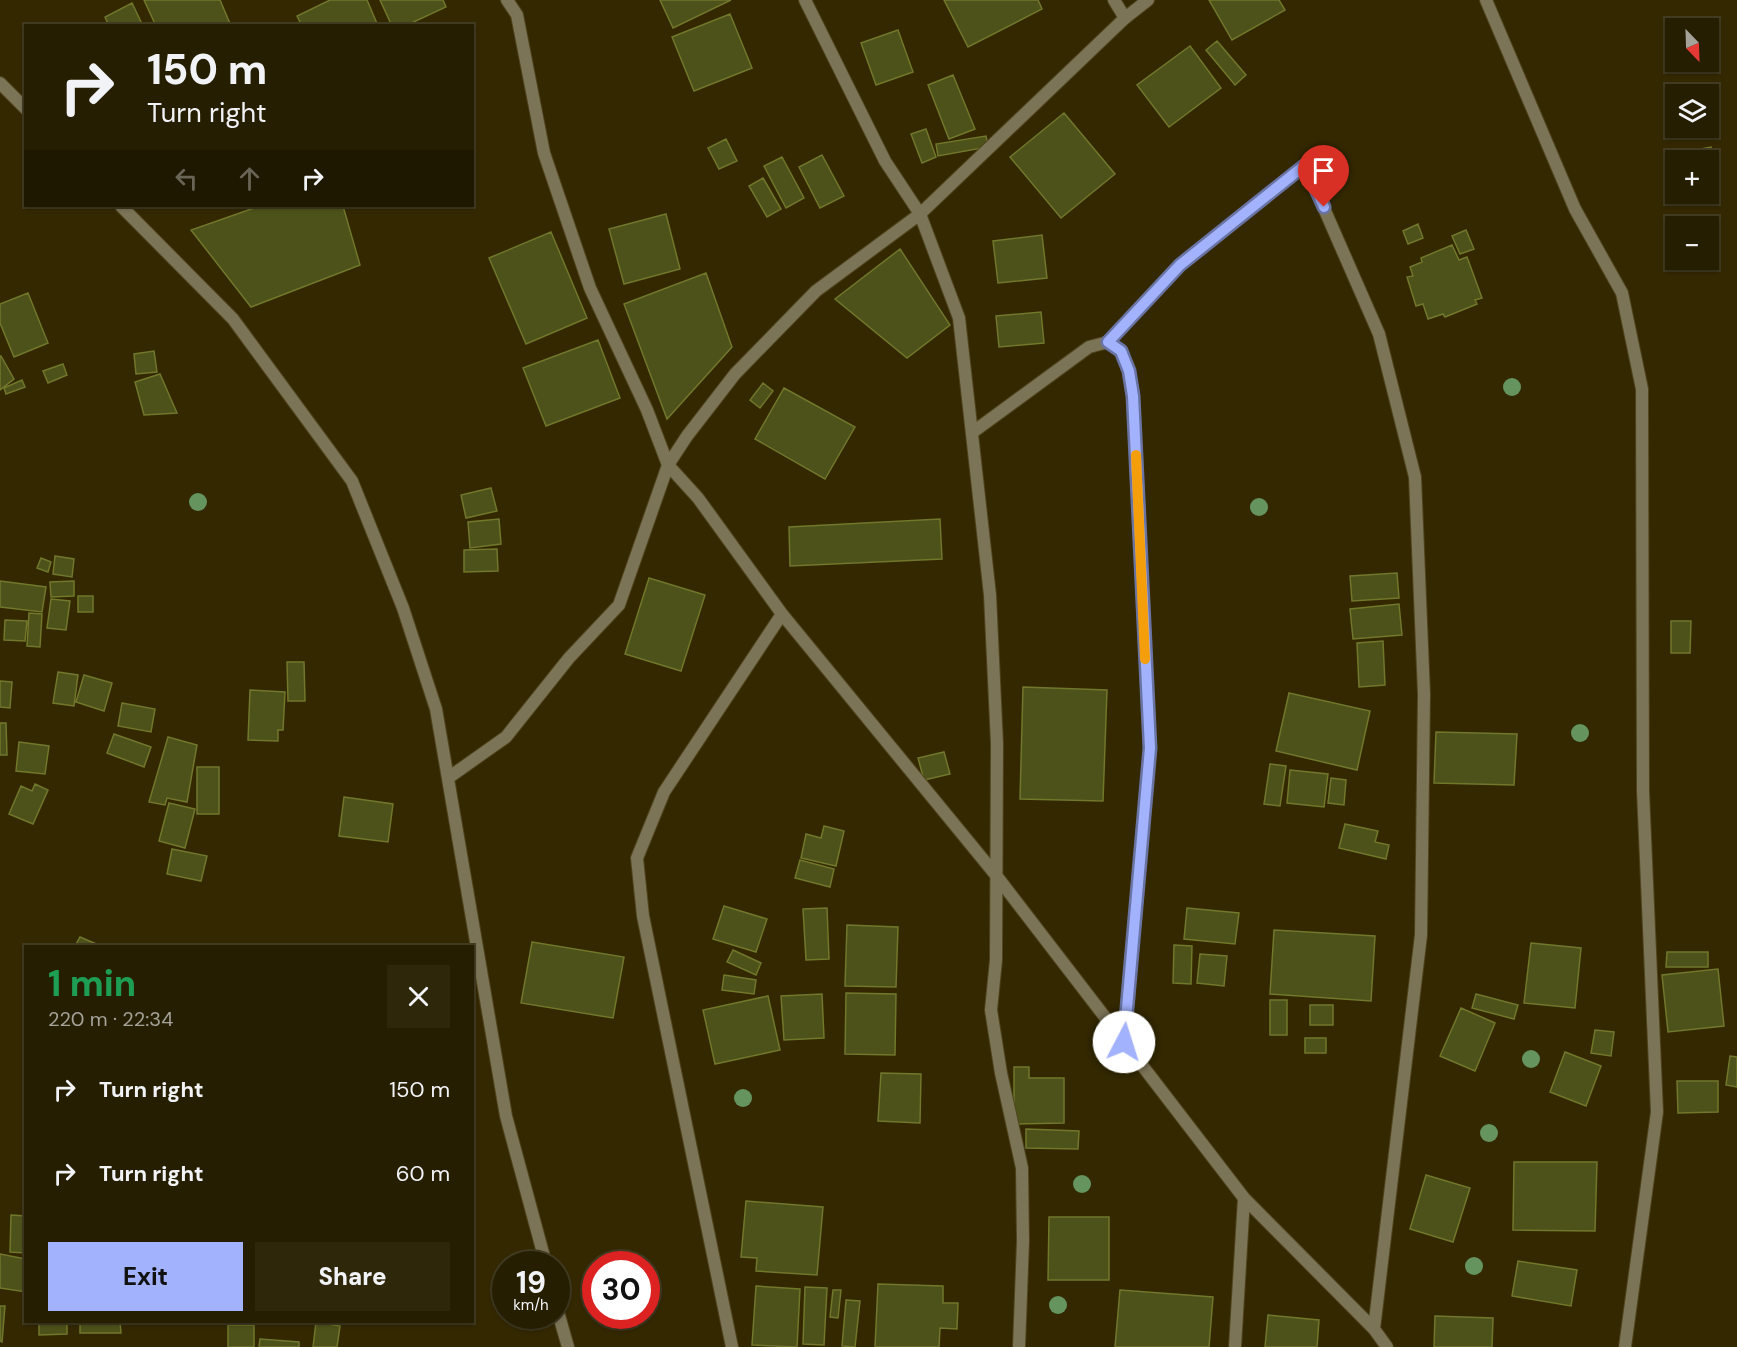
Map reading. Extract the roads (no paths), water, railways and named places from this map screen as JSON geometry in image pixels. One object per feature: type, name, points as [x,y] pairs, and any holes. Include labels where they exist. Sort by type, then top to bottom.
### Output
[{"type":"street","points":[[507,0],[517,15],[544,153],[590,288],[647,410],[668,465],[698,498],[782,614],[995,874],[1244,1198],[1374,1329],[1387,1347]]},
{"type":"street","points":[[805,0],[885,161],[920,214],[959,318],[990,595],[997,744],[996,960],[991,1010],[1001,1073],[1022,1168],[1023,1241],[1019,1347]]},
{"type":"street","points":[[1114,0],[1125,18]]},
{"type":"street","points":[[448,778],[506,737],[569,658],[619,605],[668,465],[687,436],[735,374],[816,291],[920,214],[1125,18],[1148,0]]},
{"type":"street","points":[[1486,0],[1575,209],[1622,293],[1642,389],[1643,791],[1658,1112],[1625,1347]]},
{"type":"street","points":[[0,83],[24,107]]},
{"type":"street","points":[[973,432],[1089,347],[1108,342],[1180,265],[1305,165],[1379,334],[1415,477],[1424,694],[1422,935],[1374,1329]]},
{"type":"street","points":[[122,207],[233,319],[351,481],[403,608],[432,698],[448,778],[506,1116],[542,1251]]},
{"type":"street","points":[[1108,342],[1121,351],[1129,371],[1133,396],[1150,748],[1124,1042]]},
{"type":"street","points":[[732,1347],[643,916],[637,858],[664,792],[782,614]]},
{"type":"street","points":[[1235,1347],[1244,1198]]},
{"type":"street","points":[[563,1329],[568,1347]]}]
